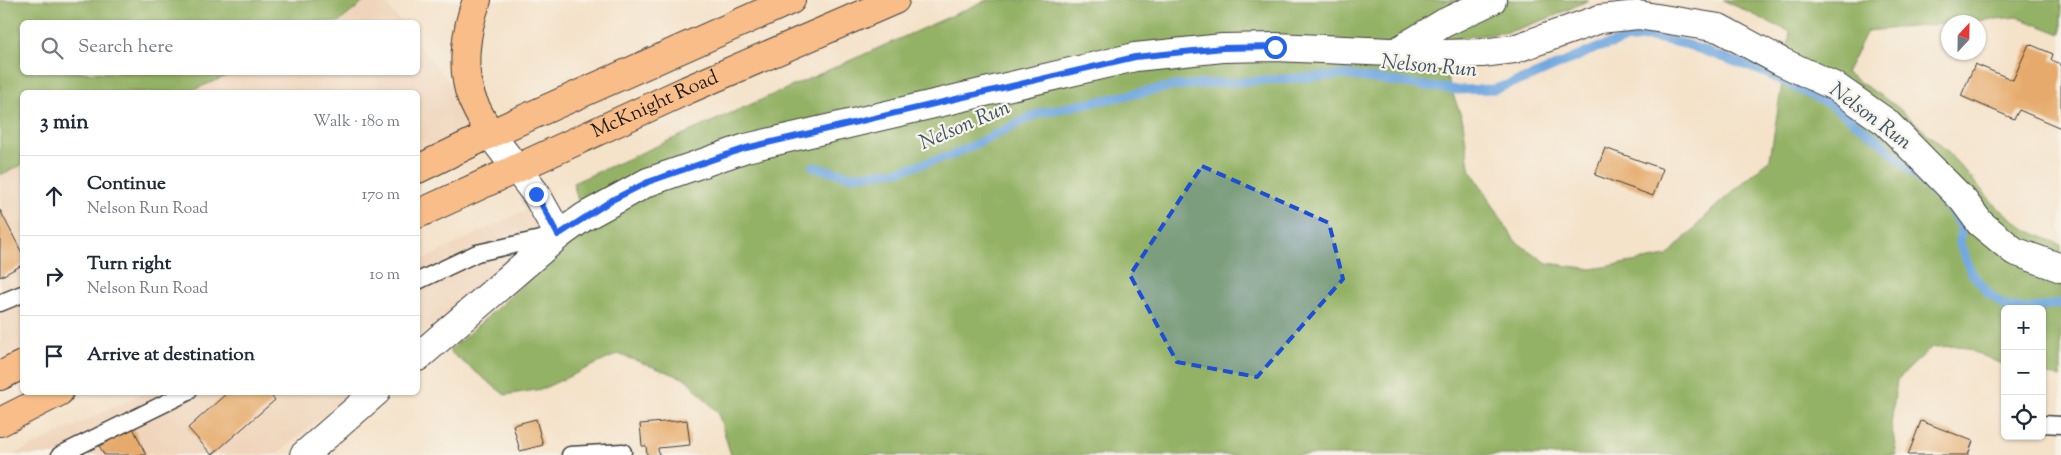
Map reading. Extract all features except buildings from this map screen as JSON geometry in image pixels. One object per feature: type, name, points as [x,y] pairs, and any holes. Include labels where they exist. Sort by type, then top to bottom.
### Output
[{"type":"highway","points":[[477,0],[468,35],[466,56],[468,79],[472,98],[490,134]]},
{"type":"highway","name":"McKnight Road","points":[[420,168],[490,134],[791,0]]},
{"type":"highway","name":"McKnight Road","points":[[420,213],[687,90],[896,0]]},
{"type":"highway","points":[[0,376],[20,366]]},
{"type":"highway","points":[[0,422],[53,395]]},
{"type":"street","points":[[1396,52],[1444,23],[1492,0]]},
{"type":"street","points":[[420,355],[558,235],[612,200],[648,182],[746,148],[1135,57],[1223,48],[1331,48],[1396,52],[1482,53],[1514,49],[1600,19],[1638,15],[1719,28],[1780,61],[1836,87],[1886,122],[1963,200],[1980,223],[2014,251],[2061,268]]},
{"type":"street","points":[[490,134],[536,194],[558,235]]},
{"type":"street","points":[[304,455],[373,395]]},
{"type":"lane","points":[[420,280],[477,253],[558,235]]},
{"type":"lane","points":[[0,303],[20,295]]},
{"type":"lane","points":[[60,455],[182,395]]},
{"type":"lane","points":[[2046,424],[2061,426]]},
{"type":"lane","points":[[570,455],[623,452]]},
{"type":"highlighted area","points":[[1202,166],[1329,223],[1343,279],[1257,377],[1177,362],[1130,275]]},
{"type":"shaded area","points":[[366,0],[383,0],[399,20],[341,20]]},
{"type":"shaded area","points":[[420,46],[490,134],[420,168],[420,90],[193,90],[229,75],[420,75]]},
{"type":"shaded area","points":[[20,166],[20,366],[0,376],[0,175]]},
{"type":"shaded area","points":[[531,207],[543,233],[420,335],[420,261]]},
{"type":"shaded area","points":[[140,395],[349,395],[276,455],[13,455]]},
{"type":"green space","points":[[0,0],[366,0],[341,20],[20,20],[20,75],[229,75],[193,90],[20,90],[20,166],[0,175]]},
{"type":"green space","points":[[987,0],[1589,0],[1552,17],[1509,32],[1444,40],[1438,54],[1463,121],[1469,167],[1515,241],[1547,263],[1592,269],[1667,256],[1714,208],[1770,159],[1790,32],[1723,0],[2061,0],[2061,34],[2017,17],[1986,20],[1986,15],[1941,15],[1941,24],[1867,31],[1846,73],[1896,106],[1944,148],[1996,206],[2027,230],[2061,245],[2061,377],[2046,375],[2046,305],[2001,305],[2001,363],[1960,346],[1932,347],[1897,380],[1891,424],[1897,455],[731,455],[718,413],[686,379],[618,354],[542,389],[505,395],[449,351],[586,229],[573,183]]},
{"type":"waterway","name":"Nelson Run","points":[[813,167],[851,176],[898,171],[953,155],[1039,113],[1174,86],[1344,75],[1457,90],[1495,89],[1533,76],[1597,48],[1625,40],[1651,37],[1685,44],[1764,72],[1833,106],[1880,141],[1950,209],[1961,226],[1960,244],[1971,272],[1988,293],[2004,305]]},
{"type":"waterway","name":"Nelson Run","points":[[2046,306],[2061,303]]},
{"type":"route","points":[[536,194],[558,235],[612,200],[648,182],[746,148],[1135,57],[1223,48],[1275,47]]}]
